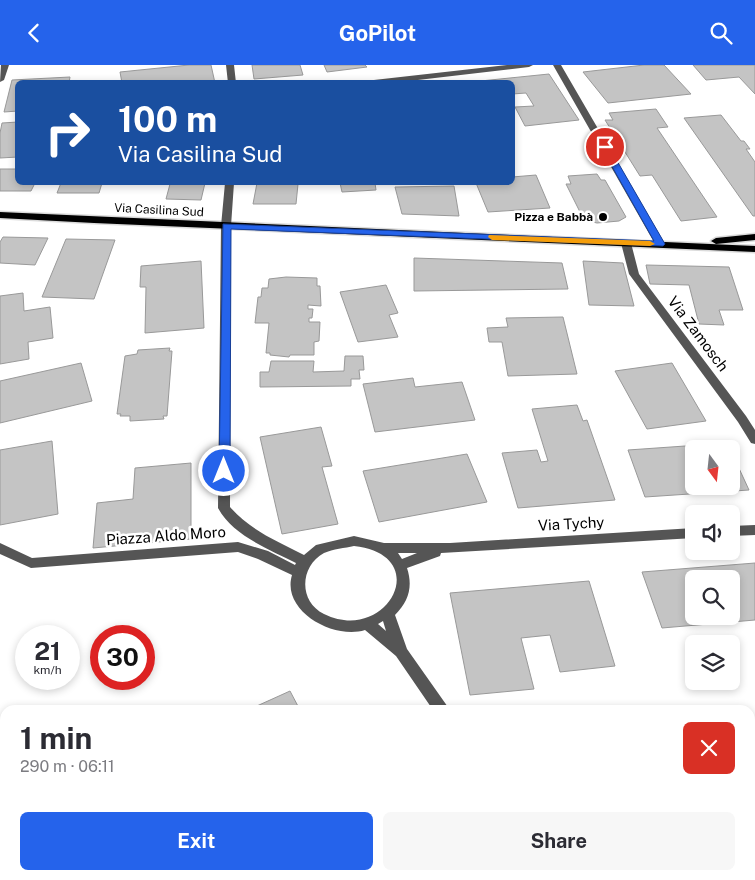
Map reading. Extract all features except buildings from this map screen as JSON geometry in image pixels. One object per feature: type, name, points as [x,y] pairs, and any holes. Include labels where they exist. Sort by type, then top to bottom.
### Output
[{"type":"main road","name":"Via Casilina Sud","points":[[0,215],[676,244]]},
{"type":"main road","points":[[676,244],[755,237]]},
{"type":"main road","points":[[676,244],[755,249]]},
{"type":"street","points":[[0,80],[5,65]]},
{"type":"street","points":[[230,65],[232,80]]},
{"type":"street","points":[[392,80],[529,65]]},
{"type":"street","points":[[557,65],[660,244]]},
{"type":"street","points":[[226,226],[229,185]]},
{"type":"street","name":"Piazza Aldo Moro","points":[[226,226],[224,508],[232,520],[245,530],[301,567]]},
{"type":"street","name":"Via Zamosch","points":[[626,243],[634,274],[742,419],[755,440]]},
{"type":"street","points":[[742,419],[755,420]]},
{"type":"street","points":[[740,531],[755,530]]},
{"type":"street","name":"Via Tychy","points":[[381,548],[450,548],[685,534]]},
{"type":"street","points":[[340,542],[361,542],[381,548],[392,555],[400,565],[404,576],[404,588],[400,599],[387,613],[367,623],[341,625],[328,623],[308,610],[297,592],[301,567],[320,549],[340,542]]},
{"type":"street","name":"Piazza Aldo Moro","points":[[0,548],[31,563],[238,547],[301,567]]},
{"type":"street","name":"Via Tychy","points":[[400,565],[422,555],[450,548]]},
{"type":"street","points":[[387,613],[400,652]]},
{"type":"street","points":[[367,623],[400,652],[438,705]]},
{"type":"slow traffic","points":[[492,237],[650,244]]},
{"type":"place","name":"Pizza e Babbà","points":[[603,217]]},
{"type":"route","points":[[224,471],[226,226],[660,244],[605,147]]}]
